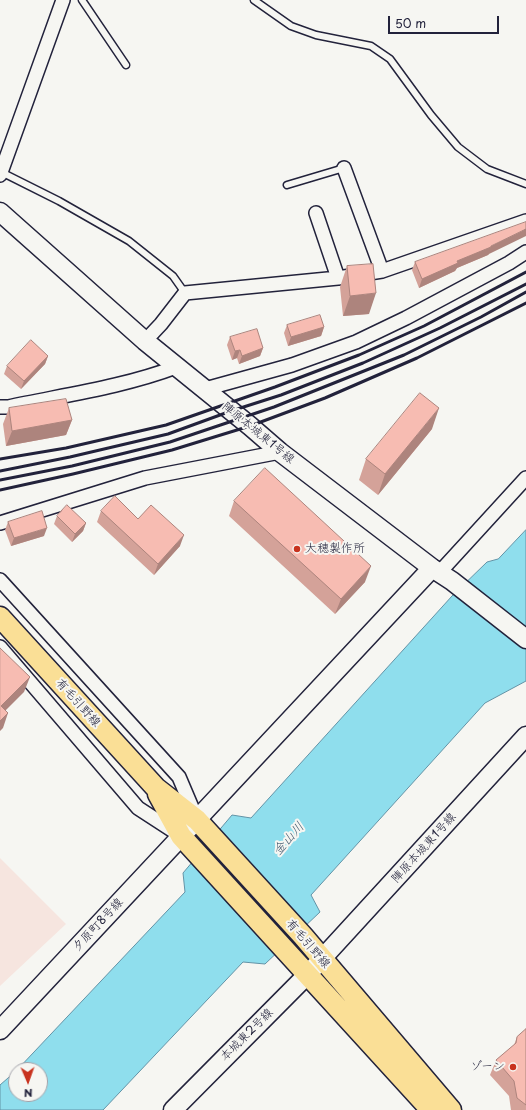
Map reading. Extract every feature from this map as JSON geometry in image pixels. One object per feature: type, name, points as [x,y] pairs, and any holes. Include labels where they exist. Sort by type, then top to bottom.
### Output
[{"type":"main road","name":"有毛引野線","points":[[0,617],[156,788],[202,826],[303,936],[451,1110]]},
{"type":"main road","name":"有毛引野線","points":[[156,788],[186,842],[431,1110]]},
{"type":"street","points":[[0,173],[63,0]]},
{"type":"street","points":[[344,168],[382,271]]},
{"type":"street","name":"陣原本城東1号線","points":[[0,212],[145,341],[280,452],[526,639]]},
{"type":"street","points":[[316,213],[338,278]]},
{"type":"street","points":[[145,341],[161,324],[186,292],[338,278],[382,271],[526,221]]},
{"type":"street","points":[[205,389],[292,365],[356,342],[406,318],[526,252]]},
{"type":"street","points":[[3,404],[150,376],[176,367]]},
{"type":"street","points":[[0,523],[145,478],[280,452]]},
{"type":"street","points":[[441,574],[526,478]]},
{"type":"street","name":"夕原町8号線","points":[[0,1030],[202,826],[441,574]]},
{"type":"street","points":[[0,580],[179,777],[202,826]]},
{"type":"street","points":[[0,648],[138,808],[186,842]]},
{"type":"street","name":"陣原本城東1号線","points":[[322,959],[526,736]]},
{"type":"street","name":"本城東2号線","points":[[173,1110],[322,959]]},
{"type":"lane","points":[[82,0],[126,66]]},
{"type":"lane","points":[[254,0],[291,26],[316,35],[371,46],[390,59],[431,115],[458,147],[487,169],[526,184]]},
{"type":"lane","points":[[287,185],[344,168]]},
{"type":"lane","points":[[0,173],[59,202],[129,241],[173,276],[186,292]]},
{"type":"shaded area","points":[[0,858],[66,924],[0,986]]},
{"type":"water","name":"金山川","points":[[526,530],[526,681],[485,703],[311,895],[320,912],[265,964],[243,962],[103,1110],[0,1110],[0,1085],[8,1078],[8,1102],[48,1102],[48,1062],[25,1062],[185,892],[183,873],[232,815],[251,818],[452,596],[487,562],[498,559]]},
{"type":"building","points":[[526,222],[526,229],[422,279],[415,262]]},
{"type":"building","points":[[373,264],[376,293],[350,296],[347,266]]},
{"type":"building","points":[[320,315],[324,327],[291,337],[287,325]]},
{"type":"building","points":[[257,329],[263,348],[242,356],[240,350],[235,351],[230,337]]},
{"type":"building","points":[[31,340],[48,356],[24,381],[7,366]]},
{"type":"building","points":[[420,393],[439,408],[385,474],[366,459]]},
{"type":"building","points":[[66,399],[72,420],[12,431],[9,408]]},
{"type":"building","name":"大穂製作所","points":[[265,468],[371,566],[341,599],[234,501]]},
{"type":"building","points":[[115,496],[138,519],[151,505],[184,535],[158,564],[101,511]]},
{"type":"building","points":[[67,505],[86,523],[75,534],[57,516]]},
{"type":"building","points":[[42,511],[47,528],[14,538],[8,522]]},
{"type":"building","points":[[0,648],[30,677],[1,706],[8,713],[0,721]]},
{"type":"building","points":[[526,1029],[526,1105],[517,1098],[514,1081],[496,1060],[516,1043],[517,1037]]},
{"type":"railway","points":[[0,459],[66,448],[166,425],[275,387],[359,355],[424,326],[526,272]]},
{"type":"railway","points":[[0,471],[70,457],[168,434],[281,395],[363,363],[440,328],[526,284]]},
{"type":"railway","points":[[0,480],[72,466],[170,442],[274,407],[404,355],[481,317],[526,292]]},
{"type":"railway","points":[[0,490],[172,450],[250,426],[325,398],[417,358],[526,303]]},
{"type":"place","name":"大穂製作所","points":[[297,549]]},
{"type":"place","name":"ゾーン","points":[[513,1067]]}]
